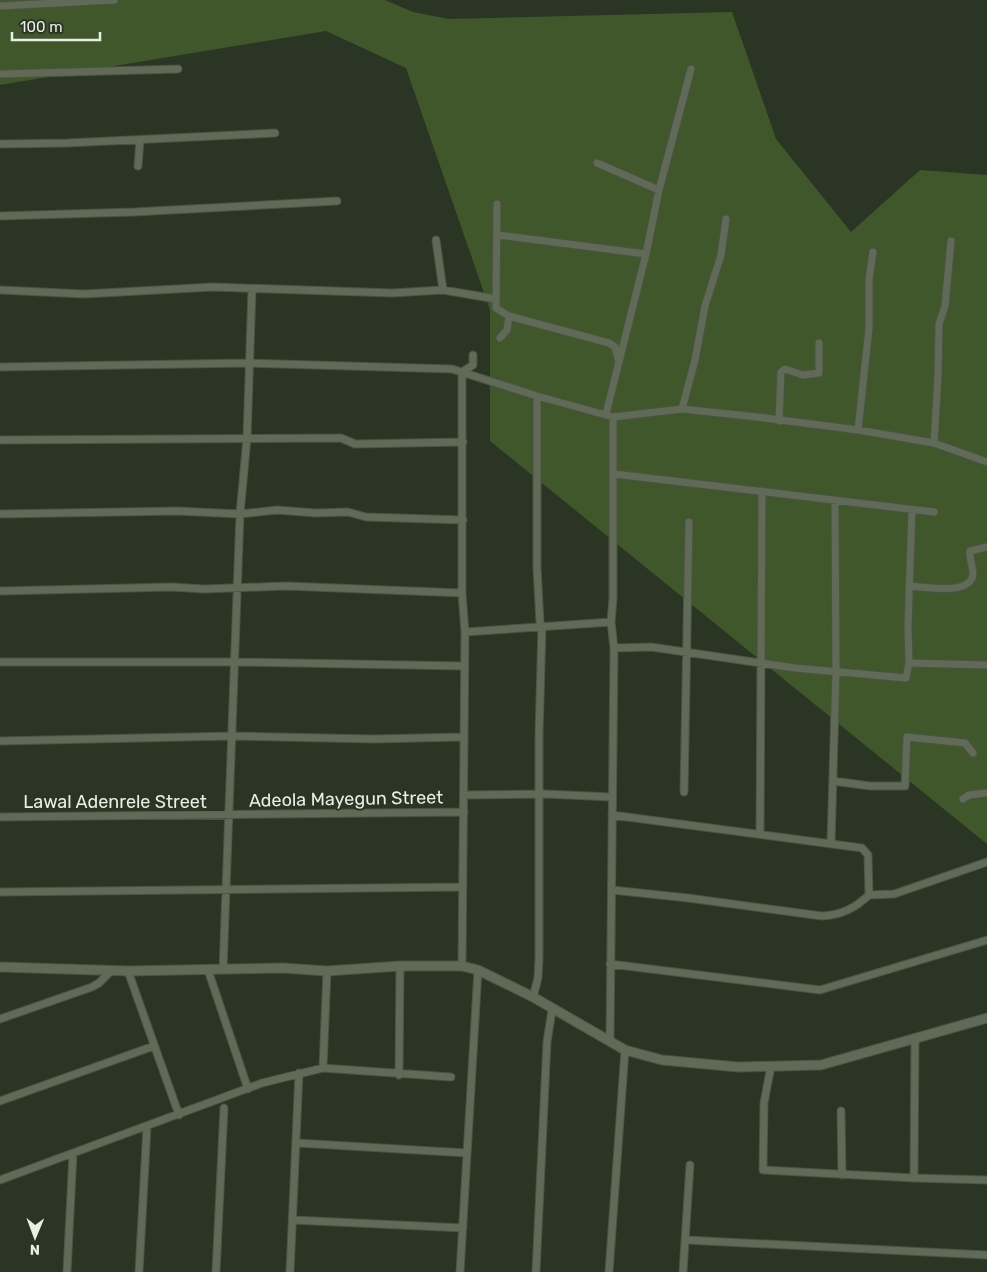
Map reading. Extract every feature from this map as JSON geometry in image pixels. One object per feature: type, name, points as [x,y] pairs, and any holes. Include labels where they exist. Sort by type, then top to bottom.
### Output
[{"type":"street","points":[[0,6],[114,0]]},
{"type":"street","points":[[0,74],[178,69]]},
{"type":"street","points":[[610,1042],[614,648],[611,622],[614,474],[610,415],[618,360],[646,254],[659,190],[691,69]]},
{"type":"street","points":[[0,144],[140,140],[275,133]]},
{"type":"street","points":[[138,166],[140,140]]},
{"type":"street","points":[[596,163],[659,190]]},
{"type":"street","points":[[0,216],[134,212],[337,201]]},
{"type":"street","points":[[497,204],[496,308],[509,316],[608,343],[615,347],[618,360]]},
{"type":"street","points":[[682,409],[695,360],[705,306],[721,255],[726,219]]},
{"type":"street","points":[[498,235],[646,254]]},
{"type":"street","points":[[436,240],[444,290]]},
{"type":"street","points":[[934,443],[939,324],[945,306],[951,242]]},
{"type":"street","points":[[858,430],[869,328],[869,279],[873,252]]},
{"type":"street","points":[[0,290],[84,294],[213,287],[288,288],[392,293],[444,290],[496,299]]},
{"type":"street","points":[[223,970],[240,514],[247,438],[252,289]]},
{"type":"street","points":[[500,338],[507,330],[509,316]]},
{"type":"street","points":[[780,421],[781,372],[785,369],[803,375],[819,372],[819,343]]},
{"type":"street","points":[[462,372],[473,365],[474,355]]},
{"type":"street","points":[[0,367],[249,363],[439,368],[462,372],[538,396],[610,415],[682,409],[858,430],[934,443],[987,462]]},
{"type":"street","points":[[462,372],[464,442],[462,593],[465,632],[462,966]]},
{"type":"street","points":[[533,997],[538,978],[539,958],[539,736],[542,626],[540,623],[537,567],[538,396]]},
{"type":"street","points":[[0,440],[341,438],[356,444],[464,442]]},
{"type":"street","points":[[614,474],[835,502],[934,512]]},
{"type":"street","points":[[760,834],[762,492]]},
{"type":"street","points":[[831,843],[836,672],[835,502]]},
{"type":"street","points":[[0,514],[177,511],[240,514],[277,510],[316,513],[348,512],[366,517],[462,520]]},
{"type":"street","points":[[614,648],[652,647],[760,663],[906,678],[909,663],[909,586],[912,510]]},
{"type":"street","points":[[684,792],[688,522]]},
{"type":"street","points":[[909,586],[955,589],[968,584],[973,576],[970,550],[987,547]]},
{"type":"street","points":[[0,591],[328,586],[352,590],[462,593]]},
{"type":"street","points":[[465,632],[611,622]]},
{"type":"street","points":[[0,662],[235,662],[464,666]]},
{"type":"street","points":[[909,663],[986,665]]},
{"type":"street","points":[[0,741],[233,736],[374,739],[464,736]]},
{"type":"street","points":[[833,780],[870,786],[905,786],[907,737],[965,743],[974,752]]},
{"type":"street","points":[[963,799],[969,795],[987,793]]},
{"type":"street","points":[[464,795],[539,794],[612,796]]},
{"type":"street","name":"Adeola Mayegun Street","points":[[229,816],[464,812]]},
{"type":"street","name":"Lawal Adenrele Street","points":[[0,818],[170,815],[229,816]]},
{"type":"street","points":[[612,815],[862,848],[866,850],[868,855],[869,895]]},
{"type":"street","points":[[612,890],[822,916],[834,915],[852,909],[869,895],[894,894],[987,862]]},
{"type":"street","points":[[0,892],[463,887]]},
{"type":"street","points":[[610,964],[820,990],[987,940]]},
{"type":"street","points":[[400,966],[400,1075]]},
{"type":"street","points":[[0,967],[128,971],[283,968],[327,971],[400,966],[462,966],[478,970],[533,997],[552,1010],[625,1050],[662,1060],[696,1064],[821,1065],[987,1018]]},
{"type":"street","points":[[0,1019],[92,987],[112,970]]},
{"type":"street","points":[[208,970],[248,1089]]},
{"type":"street","points":[[460,1272],[478,970]]},
{"type":"street","points":[[128,971],[179,1115]]},
{"type":"street","points":[[322,1068],[327,971]]},
{"type":"street","points":[[536,1272],[548,1042],[552,1010]]},
{"type":"street","points":[[914,1178],[915,1039]]},
{"type":"street","points":[[0,1102],[154,1046]]},
{"type":"street","points":[[609,1272],[625,1050]]},
{"type":"street","points":[[771,1066],[764,1103],[763,1170],[987,1180]]},
{"type":"street","points":[[0,1180],[248,1089],[298,1073],[322,1068],[400,1075],[451,1077]]},
{"type":"street","points":[[290,1272],[298,1073]]},
{"type":"street","points":[[216,1272],[224,1108]]},
{"type":"street","points":[[841,1111],[842,1174]]},
{"type":"street","points":[[139,1272],[148,1127]]},
{"type":"street","points":[[296,1143],[467,1152]]},
{"type":"street","points":[[67,1272],[72,1154]]},
{"type":"street","points":[[683,1272],[690,1165]]},
{"type":"street","points":[[293,1220],[463,1228]]},
{"type":"street","points":[[686,1240],[987,1255]]},
{"type":"green space","points":[[0,0],[385,0],[413,12],[449,19],[732,12],[776,139],[851,232],[920,170],[987,175],[987,844],[490,441],[490,310],[406,68],[326,31],[0,85]]}]
